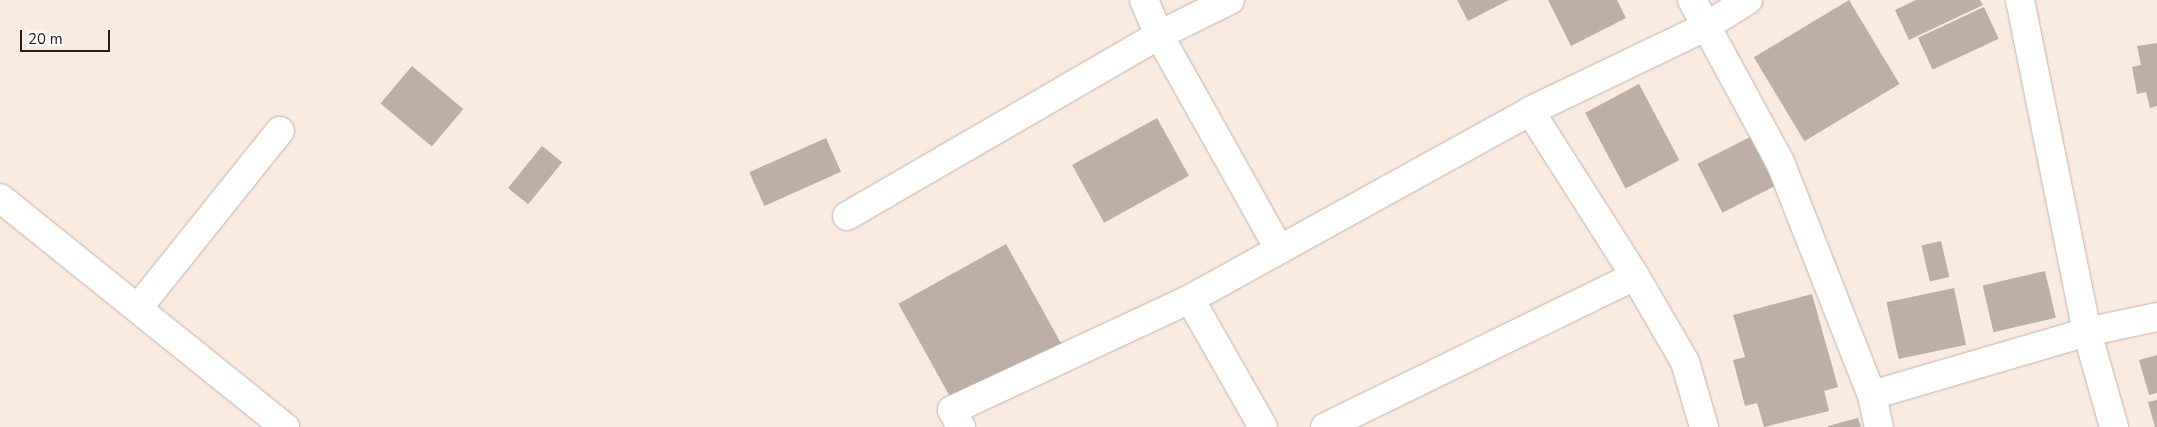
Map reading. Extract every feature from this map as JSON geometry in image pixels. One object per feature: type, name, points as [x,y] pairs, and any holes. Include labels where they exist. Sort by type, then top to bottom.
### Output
[{"type":"street","points":[[1144,0],[1159,35],[1279,250]]},
{"type":"street","points":[[847,216],[1159,35],[1230,0]]},
{"type":"street","points":[[1692,0],[1780,162],[1872,395],[1879,427]]},
{"type":"street","points":[[962,427],[952,410],[1190,299],[1530,111],[1705,27],[1748,0]]},
{"type":"street","points":[[2020,0],[2087,332],[2114,427]]},
{"type":"street","points":[[1530,111],[1635,276],[1685,362],[1704,427]]},
{"type":"street","points":[[138,308],[280,132]]},
{"type":"street","points":[[0,198],[285,427]]},
{"type":"street","points":[[1325,427],[1635,276]]},
{"type":"street","points":[[1190,299],[1264,427]]},
{"type":"street","points":[[1872,395],[2087,332],[2157,317]]},
{"type":"building","points":[[1457,0],[1509,0],[1468,21]]},
{"type":"building","points":[[1548,0],[1617,0],[1626,18],[1571,46]]},
{"type":"building","points":[[1849,0],[1899,84],[1804,141],[1754,57]]},
{"type":"building","points":[[1916,0],[1980,0],[1983,5],[1909,40],[1895,10]]},
{"type":"building","points":[[1984,7],[1999,39],[1933,70],[1918,38]]},
{"type":"building","points":[[2157,43],[2157,106],[2150,108],[2146,92],[2137,94],[2132,67],[2141,65],[2137,46]]},
{"type":"building","points":[[412,66],[463,109],[432,147],[381,104]]},
{"type":"building","points":[[1639,84],[1679,160],[1626,189],[1585,113]]},
{"type":"building","points":[[1157,118],[1189,176],[1104,223],[1072,165]]},
{"type":"building","points":[[1750,137],[1775,186],[1722,213],[1697,164]]},
{"type":"building","points":[[826,138],[841,172],[764,206],[749,172]]},
{"type":"building","points":[[542,146],[562,162],[528,204],[508,188]]},
{"type":"building","points":[[1941,241],[1949,277],[1930,282],[1922,245]]},
{"type":"building","points":[[1006,244],[1061,344],[954,403],[898,304]]},
{"type":"building","points":[[2045,271],[2056,318],[1993,332],[1983,285]]},
{"type":"building","points":[[1954,288],[1966,345],[1899,359],[1887,302]]},
{"type":"building","points":[[1812,294],[1838,387],[1824,391],[1829,411],[1764,427],[1757,403],[1745,406],[1733,360],[1745,357],[1733,315]]},
{"type":"building","points":[[2157,355],[2157,393],[2149,395],[2139,360]]},
{"type":"building","points":[[2157,400],[2157,427],[2155,427],[2148,402]]},
{"type":"building","points":[[1858,418],[1861,427],[1828,427],[1828,426]]}]
